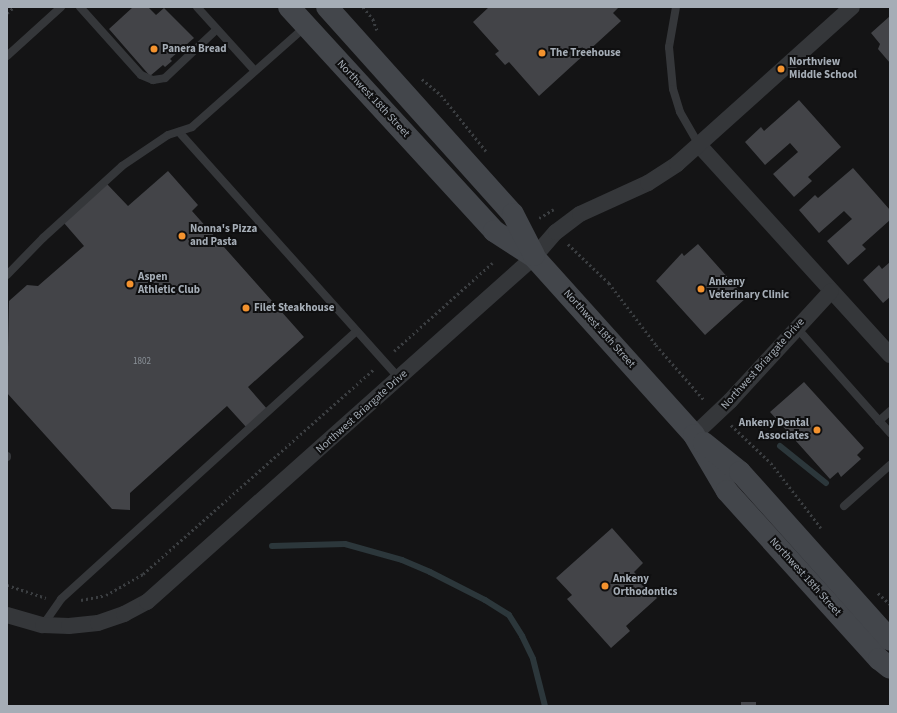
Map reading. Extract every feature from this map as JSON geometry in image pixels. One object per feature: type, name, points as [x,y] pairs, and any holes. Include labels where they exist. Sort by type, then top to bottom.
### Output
[{"type":"main road","name":"Northwest 18th Street","points":[[289,7],[494,231],[534,256],[694,435],[727,491],[879,659],[890,668]]},
{"type":"main road","points":[[328,7],[512,214],[534,256]]},
{"type":"main road","points":[[694,435],[740,472],[890,640]]},
{"type":"street","name":"Northwest Briargate Drive","points":[[7,615],[42,625],[69,626],[98,623],[124,614],[147,602],[534,256],[556,232],[605,201],[648,183],[699,145],[852,7]]},
{"type":"street","points":[[699,145],[793,246],[831,291],[890,355]]},
{"type":"street","name":"Northwest Briargate Drive","points":[[694,435],[719,413],[796,327],[831,291]]},
{"type":"lane","points":[[7,56],[61,7]]},
{"type":"lane","points":[[80,7],[141,75],[153,80],[165,78],[217,29]]},
{"type":"lane","points":[[197,7],[255,71]]},
{"type":"lane","points":[[676,7],[669,47],[673,89],[680,112],[699,145]]},
{"type":"lane","points":[[7,275],[43,238],[122,166],[168,135],[192,127],[306,26]]},
{"type":"lane","points":[[179,132],[399,378]]},
{"type":"lane","points":[[796,327],[890,433]]},
{"type":"lane","points":[[42,625],[61,599],[357,330]]},
{"type":"lane","points":[[879,421],[890,411]]},
{"type":"lane","points":[[844,506],[890,465]]},
{"type":"path","points":[[7,13],[14,7]]},
{"type":"path","points":[[363,7],[373,19],[380,38]]},
{"type":"path","points":[[418,76],[440,95],[491,156]]},
{"type":"path","points":[[535,214],[609,283],[680,374],[771,463],[823,531]]},
{"type":"path","points":[[7,585],[33,595],[77,600],[106,595],[143,574],[492,263]]},
{"type":"path","points":[[875,589],[890,604]]},
{"type":"building","name":"Panera Bread","points":[[133,7],[148,7],[156,15],[164,8],[194,38],[170,59],[172,61],[165,67],[163,65],[150,76],[109,29]]},
{"type":"building","name":"The Treehouse","points":[[489,7],[619,7],[613,13],[621,21],[539,96],[509,62],[505,65],[495,54],[499,51],[473,22]]},
{"type":"building","points":[[890,16],[890,63],[878,49],[880,44],[871,33]]},
{"type":"building","points":[[799,100],[841,147],[808,177],[812,181],[794,197],[773,174],[798,152],[790,143],[765,165],[745,142],[761,127],[764,131]]},
{"type":"building","points":[[853,168],[890,210],[890,220],[862,245],[866,249],[848,265],[827,241],[852,219],[844,211],[819,233],[799,210],[815,195],[818,198]]},
{"type":"building","points":[[168,171],[198,205],[192,211],[304,337],[248,387],[268,410],[247,428],[227,406],[130,493],[130,510],[112,509],[7,393],[9,301],[27,285],[38,286],[84,246],[64,223],[107,184],[128,206]]},
{"type":"building","name":"Ankeny Veterinary Clinic","points":[[698,244],[746,298],[705,335],[656,281],[682,253],[684,256]]},
{"type":"building","points":[[890,262],[890,297],[883,303],[863,280],[879,265],[882,269]]},
{"type":"building","name":"Ankeny Dental Associates","points":[[804,382],[864,448],[857,455],[861,459],[841,477],[838,472],[830,479],[770,412]]},
{"type":"building","name":"Ankeny Orthodontics","points":[[612,528],[643,563],[634,572],[657,598],[626,626],[630,631],[611,648],[567,599],[572,595],[556,578]]},
{"type":"building","points":[[741,702],[756,702],[756,706],[741,706]]},
{"type":"waterway","points":[[780,446],[826,483]]},
{"type":"waterway","points":[[272,546],[345,544],[402,560],[430,572],[485,600],[509,615],[522,636],[533,659],[545,706]]},
{"type":"place","name":"Panera Bread","points":[[154,49]]},
{"type":"place","name":"The Treehouse","points":[[542,53]]},
{"type":"place","name":"Northview Middle School","points":[[781,69]]},
{"type":"place","name":"Nonna's Pizza and Pasta","points":[[182,236]]},
{"type":"place","name":"Aspen Athletic Club","points":[[130,284]]},
{"type":"place","name":"Ankeny Veterinary Clinic","points":[[701,289]]},
{"type":"place","name":"Filet Steakhouse","points":[[246,308]]},
{"type":"place","name":"Ankeny Dental Associates","points":[[817,430]]},
{"type":"place","name":"Ankeny Orthodontics","points":[[605,586]]}]
